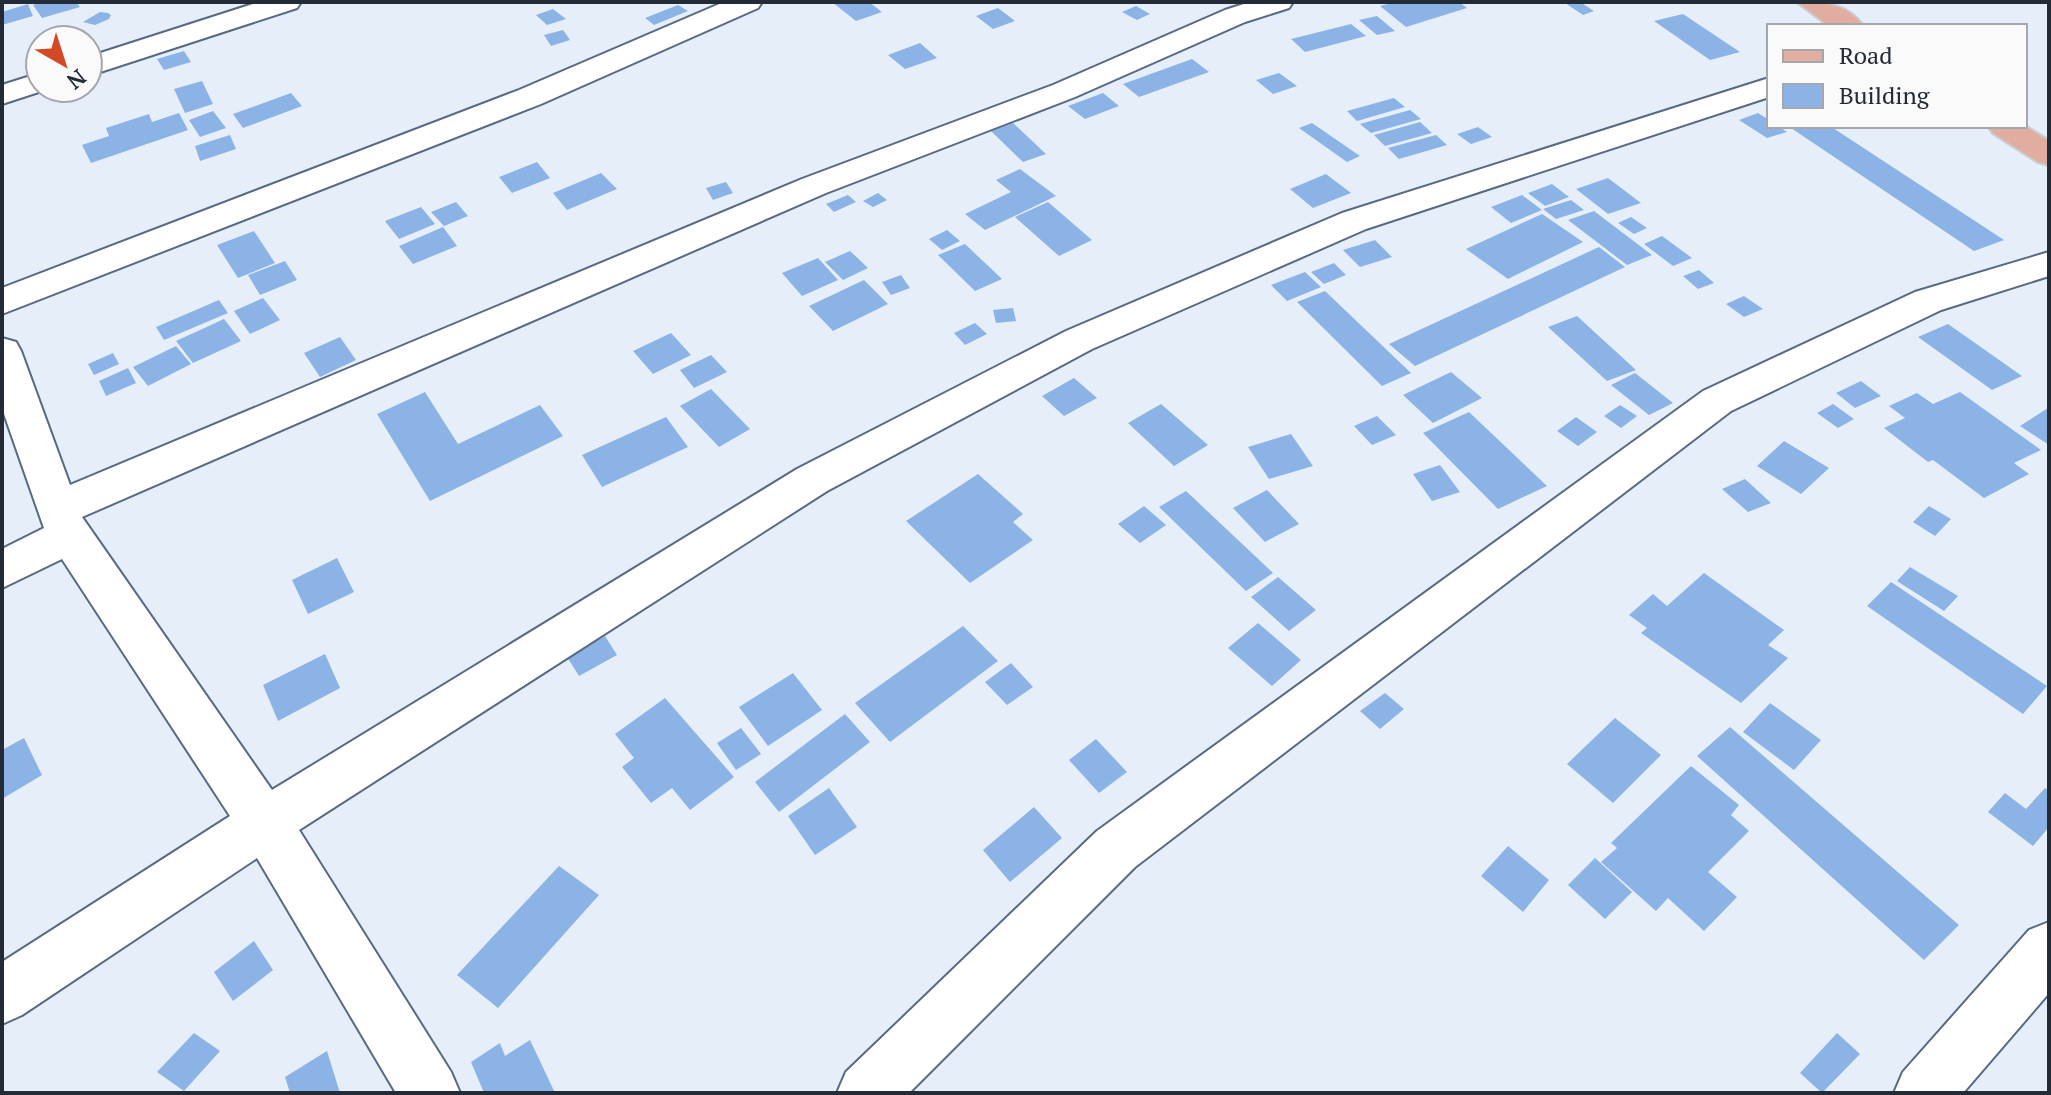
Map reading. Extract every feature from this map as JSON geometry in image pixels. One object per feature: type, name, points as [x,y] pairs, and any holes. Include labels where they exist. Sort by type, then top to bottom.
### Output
[{"type":"main road","points":[[1811,2],[1846,24]]},
{"type":"main road","points":[[2007,128],[2049,155]]},
{"type":"street","points":[[104,62],[287,2]]},
{"type":"street","points":[[2,302],[530,97],[748,2]]},
{"type":"street","points":[[2,570],[63,522],[814,186],[1064,91],[1235,16],[1279,2]]},
{"type":"street","points":[[2,95],[24,87]]},
{"type":"street","points":[[2,995],[265,823],[812,480],[1079,340],[1354,221],[1767,88]]},
{"type":"street","points":[[867,1093],[1116,849],[1717,401],[1928,301],[2049,264]]},
{"type":"street","points":[[2,351],[63,522],[265,823],[430,1093]]},
{"type":"street","points":[[1924,1093],[2049,950]]},
{"type":"building","points":[[41,2],[76,2],[80,7],[42,18],[33,5]]},
{"type":"building","points":[[832,2],[869,2],[882,12],[856,21]]},
{"type":"building","points":[[1396,2],[1459,2],[1467,8],[1406,27],[1380,6]]},
{"type":"building","points":[[1580,2],[1594,11],[1583,15],[1565,3]]},
{"type":"building","points":[[28,4],[33,16],[2,25],[2,12]]},
{"type":"building","points":[[678,5],[688,11],[654,25],[645,18]]},
{"type":"building","points":[[1136,6],[1150,14],[1137,20],[1122,12]]},
{"type":"building","points":[[998,8],[1015,21],[993,29],[976,16]]},
{"type":"building","points":[[553,9],[566,19],[547,25],[536,15]]},
{"type":"building","points":[[100,12],[111,15],[97,24],[83,22]]},
{"type":"building","points":[[1683,14],[1740,52],[1710,60],[1654,21]]},
{"type":"building","points":[[1377,16],[1395,31],[1377,35],[1359,20]]},
{"type":"building","points":[[1351,24],[1366,36],[1305,52],[1291,39]]},
{"type":"building","points":[[563,30],[570,40],[551,46],[544,35]]},
{"type":"building","points":[[920,43],[937,58],[905,69],[888,55]]},
{"type":"building","points":[[184,51],[191,62],[164,70],[157,59]]},
{"type":"building","points":[[1192,59],[1209,72],[1139,97],[1123,84]]},
{"type":"building","points":[[1279,73],[1297,86],[1273,94],[1256,80]]},
{"type":"building","points":[[202,81],[213,104],[185,113],[174,89]]},
{"type":"building","points":[[291,93],[302,106],[243,128],[233,114]]},
{"type":"building","points":[[1103,93],[1119,106],[1085,119],[1068,106]]},
{"type":"building","points":[[1394,98],[1405,107],[1357,121],[1347,111]]},
{"type":"building","points":[[1410,110],[1421,119],[1371,133],[1360,124]]},
{"type":"building","points":[[213,111],[226,128],[200,137],[189,120]]},
{"type":"building","points":[[179,113],[188,130],[91,163],[82,145],[109,136],[106,128],[149,114],[152,122]]},
{"type":"building","points":[[1758,113],[1767,119],[1767,128],[1781,128],[1787,132],[1767,138],[1739,120]]},
{"type":"building","points":[[1420,122],[1432,133],[1385,146],[1374,135]]},
{"type":"building","points":[[1013,123],[1046,154],[1023,162],[991,131]]},
{"type":"building","points":[[1312,123],[1360,156],[1347,162],[1299,128]]},
{"type":"building","points":[[1478,127],[1492,137],[1471,144],[1457,134]]},
{"type":"building","points":[[1791,128],[1833,128],[2004,240],[1974,251]]},
{"type":"building","points":[[230,135],[236,149],[200,161],[195,146]]},
{"type":"building","points":[[1436,135],[1447,145],[1399,159],[1388,148]]},
{"type":"building","points":[[537,162],[550,178],[512,193],[499,177]]},
{"type":"building","points":[[1020,169],[1056,196],[985,230],[965,214],[1011,192],[996,180]]},
{"type":"building","points":[[601,173],[617,189],[567,210],[553,193]]},
{"type":"building","points":[[1326,174],[1351,193],[1313,208],[1290,189]]},
{"type":"building","points":[[1608,178],[1641,203],[1608,214],[1576,189]]},
{"type":"building","points":[[726,182],[733,193],[713,200],[706,188]]},
{"type":"building","points":[[1552,184],[1569,197],[1545,206],[1528,193]]},
{"type":"building","points":[[878,193],[887,200],[873,207],[863,201]]},
{"type":"building","points":[[848,195],[856,202],[834,212],[826,204]]},
{"type":"building","points":[[1522,195],[1542,210],[1511,223],[1491,207]]},
{"type":"building","points":[[1571,200],[1584,210],[1556,219],[1543,209]]},
{"type":"building","points":[[456,202],[468,216],[444,226],[431,212]]},
{"type":"building","points":[[1048,202],[1092,240],[1059,256],[1015,217]]},
{"type":"building","points":[[421,207],[435,224],[399,239],[385,221]]},
{"type":"building","points":[[1594,211],[1652,255],[1627,265],[1568,220]]},
{"type":"building","points":[[1542,214],[1583,242],[1508,279],[1466,249]]},
{"type":"building","points":[[1631,217],[1647,228],[1634,234],[1618,223]]},
{"type":"building","points":[[443,227],[457,246],[413,264],[399,246]]},
{"type":"building","points":[[947,230],[960,241],[942,250],[929,239]]},
{"type":"building","points":[[254,231],[275,263],[238,278],[217,245]]},
{"type":"building","points":[[1662,236],[1692,258],[1673,266],[1644,244]]},
{"type":"building","points":[[1375,240],[1392,257],[1360,267],[1343,250]]},
{"type":"building","points":[[965,244],[1002,279],[975,291],[938,255]]},
{"type":"building","points":[[1599,247],[1625,267],[1415,366],[1389,344]]},
{"type":"building","points":[[850,251],[868,268],[843,280],[825,262]]},
{"type":"building","points":[[818,258],[838,280],[802,296],[782,273]]},
{"type":"building","points":[[285,261],[297,280],[260,295],[248,275]]},
{"type":"building","points":[[1334,263],[1346,275],[1324,284],[1311,272]]},
{"type":"building","points":[[1699,270],[1714,283],[1698,289],[1683,276]]},
{"type":"building","points":[[1305,272],[1321,287],[1287,301],[1271,285]]},
{"type":"building","points":[[901,275],[910,288],[891,295],[882,282]]},
{"type":"building","points":[[864,280],[888,304],[833,331],[809,306]]},
{"type":"building","points":[[1325,291],[1411,373],[1382,386],[1297,302]]},
{"type":"building","points":[[1744,296],[1763,309],[1744,317],[1726,304]]},
{"type":"building","points":[[263,298],[280,320],[250,334],[234,311]]},
{"type":"building","points":[[219,300],[228,313],[164,340],[156,327]]},
{"type":"building","points":[[1013,308],[1016,321],[996,323],[993,310]]},
{"type":"building","points":[[1577,316],[1636,370],[1607,381],[1548,327]]},
{"type":"building","points":[[224,319],[241,341],[193,363],[176,341]]},
{"type":"building","points":[[975,323],[987,334],[965,345],[954,333]]},
{"type":"building","points":[[1948,324],[2022,376],[1992,390],[1918,337]]},
{"type":"building","points":[[671,333],[691,355],[653,374],[633,351]]},
{"type":"building","points":[[340,337],[356,360],[320,377],[304,353]]},
{"type":"building","points":[[176,346],[191,364],[148,386],[133,367]]},
{"type":"building","points":[[113,353],[119,364],[94,375],[88,364]]},
{"type":"building","points":[[711,355],[727,372],[694,388],[680,370]]},
{"type":"building","points":[[128,368],[136,383],[106,396],[99,381]]},
{"type":"building","points":[[1451,372],[1482,398],[1433,423],[1403,395]]},
{"type":"building","points":[[1635,373],[1673,403],[1649,415],[1611,385]]},
{"type":"building","points":[[1074,378],[1097,398],[1064,416],[1042,396]]},
{"type":"building","points":[[1861,381],[1881,396],[1855,408],[1836,393]]},
{"type":"building","points":[[711,389],[750,429],[719,447],[680,406]]},
{"type":"building","points":[[425,392],[458,444],[540,405],[563,436],[430,501],[377,414]]},
{"type":"building","points":[[1960,392],[2041,450],[2014,463],[2029,474],[1984,498],[1933,460],[1928,462],[1884,428],[1905,418],[1889,406],[1917,393],[1933,404]]},
{"type":"building","points":[[1161,404],[1208,445],[1174,466],[1128,423]]},
{"type":"building","points":[[1833,404],[1854,419],[1838,428],[1817,413]]},
{"type":"building","points":[[1620,405],[1637,416],[1621,428],[1604,416]]},
{"type":"building","points":[[2049,409],[2049,445],[2020,426]]},
{"type":"building","points":[[1469,412],[1547,486],[1498,509],[1423,433]]},
{"type":"building","points":[[1377,416],[1396,435],[1372,445],[1354,426]]},
{"type":"building","points":[[666,417],[688,447],[602,487],[582,455]]},
{"type":"building","points":[[1576,417],[1597,432],[1578,446],[1557,431]]},
{"type":"building","points":[[1291,434],[1313,466],[1269,479],[1248,447]]},
{"type":"building","points":[[1784,441],[1829,468],[1801,494],[1757,466]]},
{"type":"building","points":[[1440,465],[1460,492],[1432,501],[1413,474]]},
{"type":"building","points":[[978,474],[1023,514],[1013,522],[1033,540],[970,583],[906,521]]},
{"type":"building","points":[[1745,479],[1771,503],[1748,512],[1722,489]]},
{"type":"building","points":[[1267,490],[1299,524],[1265,542],[1233,508]]},
{"type":"building","points":[[1186,491],[1273,573],[1246,591],[1159,507]]},
{"type":"building","points":[[1144,506],[1166,525],[1140,543],[1118,524]]},
{"type":"building","points":[[1929,506],[1951,519],[1935,536],[1913,522]]},
{"type":"building","points":[[337,558],[354,592],[308,614],[292,580]]},
{"type":"building","points":[[1910,567],[1958,596],[1944,611],[1897,581]]},
{"type":"building","points":[[1704,573],[1784,630],[1768,645],[1788,658],[1741,703],[1641,633],[1647,628],[1629,615],[1653,594],[1667,606]]},
{"type":"building","points":[[1278,577],[1316,610],[1289,631],[1251,597]]},
{"type":"building","points":[[1891,582],[2047,686],[2023,714],[1867,606]]},
{"type":"building","points":[[1258,623],[1301,660],[1272,686],[1228,648]]},
{"type":"building","points":[[963,626],[998,661],[890,742],[855,703]]},
{"type":"building","points":[[605,636],[617,655],[579,676],[567,657]]},
{"type":"building","points":[[325,654],[340,688],[278,721],[263,685]]},
{"type":"building","points":[[1011,663],[1033,687],[1007,705],[985,682]]},
{"type":"building","points":[[793,673],[822,710],[768,746],[739,707]]},
{"type":"building","points":[[1385,693],[1404,709],[1380,729],[1360,711]]},
{"type":"building","points":[[665,698],[734,777],[690,810],[672,788],[651,803],[622,767],[634,758],[615,734]]},
{"type":"building","points":[[1770,703],[1821,740],[1794,770],[1743,732]]},
{"type":"building","points":[[845,714],[870,742],[779,812],[755,782]]},
{"type":"building","points":[[1615,718],[1661,755],[1613,803],[1567,764]]},
{"type":"building","points":[[1730,727],[1959,925],[1924,960],[1697,756]]},
{"type":"building","points":[[741,728],[761,754],[736,770],[717,743]]},
{"type":"building","points":[[24,738],[42,775],[2,799],[2,750]]},
{"type":"building","points":[[1096,739],[1127,772],[1099,793],[1069,760]]},
{"type":"building","points":[[1691,766],[1739,805],[1731,815],[1749,831],[1708,872],[1737,897],[1704,931],[1668,898],[1656,911],[1601,862],[1617,848],[1611,843]]},
{"type":"building","points":[[829,788],[857,827],[815,855],[788,816]]},
{"type":"building","points":[[2045,788],[2049,791],[2049,827],[2033,846],[1988,812],[2005,793],[2026,809]]},
{"type":"building","points":[[1034,807],[1062,838],[1010,882],[983,850]]},
{"type":"building","points":[[1508,846],[1549,880],[1523,912],[1481,876]]},
{"type":"building","points":[[1595,858],[1632,892],[1605,919],[1568,885]]},
{"type":"building","points":[[559,866],[599,895],[498,1008],[457,975]]},
{"type":"building","points":[[254,941],[273,970],[233,1001],[214,972]]},
{"type":"building","points":[[194,1033],[220,1051],[184,1091],[157,1072]]},
{"type":"building","points":[[1837,1033],[1860,1054],[1822,1093],[1800,1073]]},
{"type":"building","points":[[530,1040],[555,1093],[484,1093],[471,1062],[500,1043],[505,1056]]},
{"type":"building","points":[[327,1051],[340,1093],[290,1093],[285,1077]]}]
